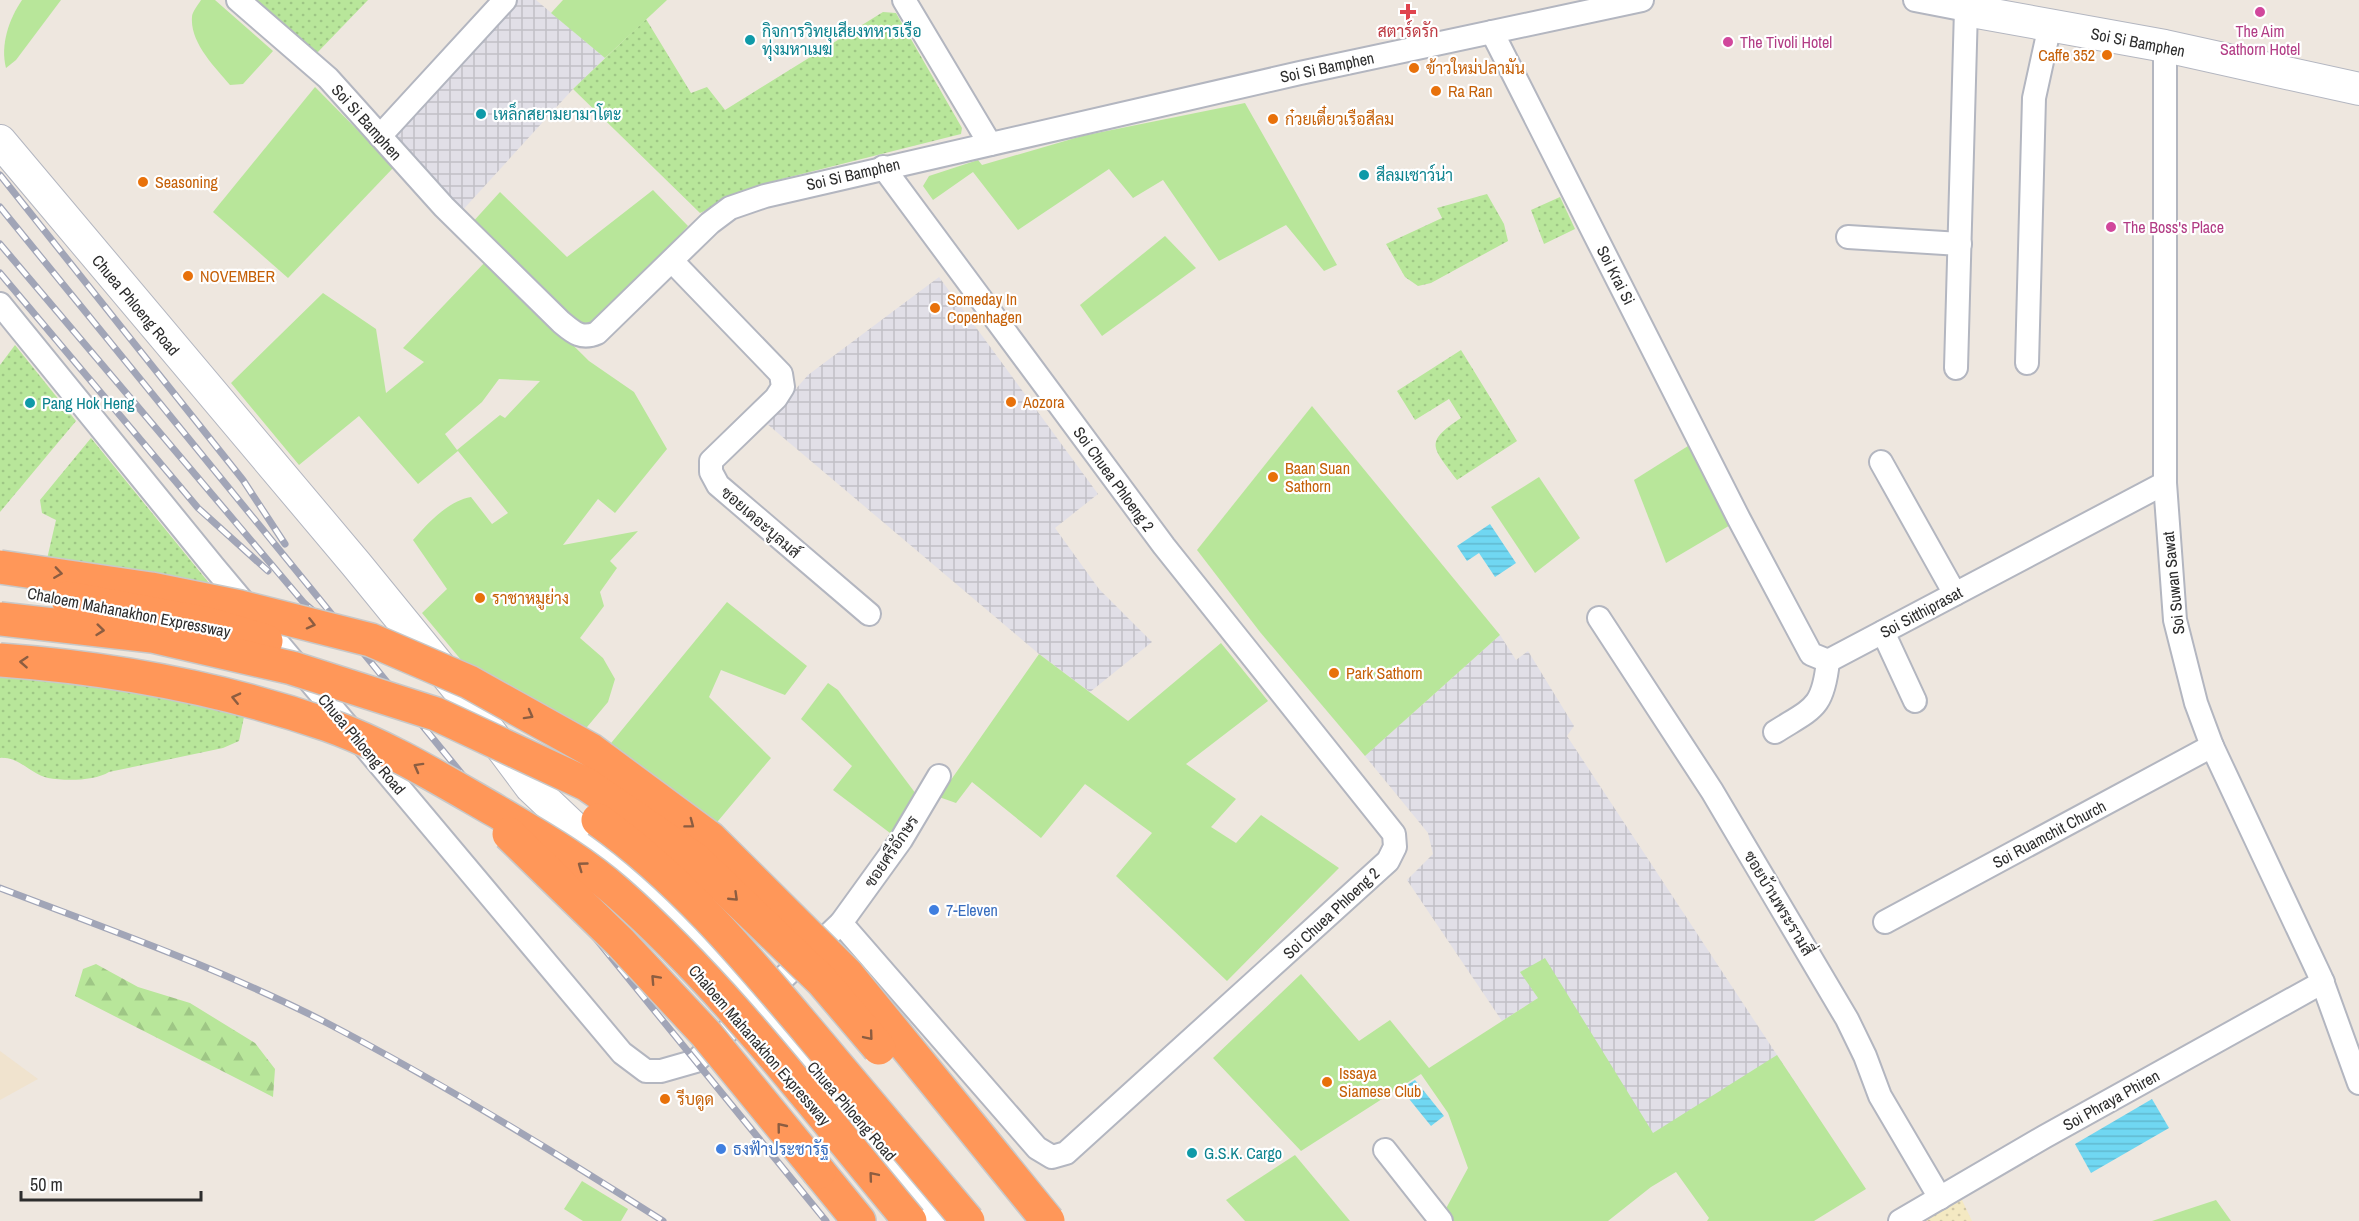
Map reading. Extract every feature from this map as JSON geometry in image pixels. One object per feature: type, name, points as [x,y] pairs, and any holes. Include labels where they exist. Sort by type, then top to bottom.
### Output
[{"type":"highway","points":[[0,567],[151,589],[240,606],[371,640],[469,682],[591,750],[710,838],[847,974],[1048,1221]]},
{"type":"highway","name":"Chaloem Mahanakhon Expressway","points":[[0,589],[46,594],[209,624],[299,651],[554,788],[631,843],[680,887],[765,979],[968,1221]]},
{"type":"highway","name":"Chaloem Mahanakhon Expressway","points":[[0,619],[152,636],[292,668],[436,714],[586,784],[694,860],[822,981],[1026,1221]]},
{"type":"highway","name":"Chaloem Mahanakhon Expressway","points":[[0,660],[63,665],[142,676],[244,700],[329,726],[405,760],[550,843],[615,891],[724,998],[910,1221]]},
{"type":"highway","points":[[469,795],[620,942],[706,1034],[860,1221]]},
{"type":"street","name":"Soi Si Bamphen","points":[[238,0],[328,78],[444,207],[575,334],[584,336],[597,333],[710,223],[730,208],[788,189],[1300,73],[1642,0]]},
{"type":"street","points":[[380,136],[505,0]]},
{"type":"street","points":[[904,0],[990,144]]},
{"type":"street","name":"Soi Si Bamphen","points":[[1915,0],[1973,7],[2359,89]]},
{"type":"street","points":[[1956,368],[1960,244],[1973,7]]},
{"type":"street","points":[[2027,363],[2034,98],[2050,25]]},
{"type":"street","name":"Soi Krai Si","points":[[1492,32],[1739,519],[1811,654],[1828,661]]},
{"type":"street","name":"Soi Suwan Sawat","points":[[2165,46],[2165,483],[2175,620],[2196,703],[2212,746],[2323,982],[2359,1083]]},
{"type":"street","name":"Chuea Phloeng Road","points":[[0,141],[458,689],[531,787],[758,1002],[946,1221]]},
{"type":"street","name":"Soi Chuea Phloeng 2","points":[[841,923],[1037,1148],[1052,1157],[1066,1153],[1226,1010],[1388,861],[1395,847],[1394,834],[1386,821],[1167,550],[883,167]]},
{"type":"street","points":[[1848,237],[1960,244]]},
{"type":"street","name":"ซอยเดอะบูลมส์","points":[[672,261],[781,374],[783,387],[776,398],[711,461],[711,472],[718,485],[869,614]]},
{"type":"street","name":"Chuea Phloeng Road","points":[[0,304],[214,567],[622,1053],[646,1071],[661,1071],[696,1061],[716,1045],[758,1002]]},
{"type":"street","points":[[1881,462],[1955,594]]},
{"type":"street","name":"Soi Sitthiprasat","points":[[1828,661],[2165,483]]},
{"type":"street","name":"ซอยบ้านพระรามสี่","points":[[1599,618],[1712,791],[1842,1009],[1865,1056],[1880,1096],[1940,1198]]},
{"type":"street","points":[[1883,632],[1915,700]]},
{"type":"street","points":[[1775,732],[1816,706],[1826,687],[1828,661]]},
{"type":"street","name":"Chuea Phloeng Road","points":[[458,689],[560,774],[670,852],[687,871],[728,931],[758,1002]]},
{"type":"street","name":"Soi Ruamchit Church","points":[[1885,922],[2212,746]]},
{"type":"street","name":"ซอยศรีอักษร","points":[[841,923],[900,840],[939,776]]},
{"type":"street","points":[[758,1002],[841,923]]},
{"type":"street","name":"Soi Phraya Phiren","points":[[1900,1221],[2323,982]]},
{"type":"street","points":[[1385,1150],[1441,1221]]},
{"type":"shaded area","name":"เหล็กสยามยามาโตะ","points":[[515,0],[536,0],[605,58],[573,89],[460,213],[389,137]]},
{"type":"shaded area","points":[[939,277],[1098,494],[1055,528],[1099,589],[1152,642],[1090,692],[1039,654],[766,423],[808,375]]},
{"type":"shaded area","points":[[1500,635],[1516,660],[1528,651],[1574,726],[1567,736],[1802,1093],[1676,1172],[1538,998],[1502,1021],[1407,880],[1433,854],[1428,833],[1365,756]]},
{"type":"shaded area","points":[[0,1051],[38,1079],[0,1100]]},
{"type":"green space","points":[[22,0],[61,0],[16,60],[6,68],[4,50],[7,32]]},
{"type":"green space","points":[[201,0],[215,0],[273,51],[243,84],[230,85],[199,45],[192,27],[192,17]]},
{"type":"green space","points":[[250,0],[368,0],[315,55]]},
{"type":"green space","points":[[563,0],[667,0],[605,58],[551,13]]},
{"type":"green space","points":[[883,12],[896,13],[962,128],[961,134],[770,182],[700,213],[573,89],[646,19],[691,93],[707,87],[725,110]]},
{"type":"green space","points":[[315,87],[394,167],[288,278],[213,212]]},
{"type":"green space","points":[[1245,103],[1337,265],[1324,271],[1286,225],[1219,261],[1163,180],[1133,198],[1109,169],[1018,230],[973,172],[933,200],[923,186],[929,176],[978,160],[982,165],[1082,136]]},
{"type":"green space","points":[[653,190],[688,226],[601,321],[583,329],[471,224],[500,192],[567,257]]},
{"type":"green space","points":[[1487,194],[1504,224],[1508,241],[1431,283],[1418,286],[1405,277],[1386,244],[1442,218],[1437,208]]},
{"type":"green space","points":[[1560,197],[1575,229],[1544,244],[1531,210]]},
{"type":"green space","points":[[1165,236],[1196,268],[1102,336],[1080,305]]},
{"type":"green space","points":[[487,260],[589,361],[634,392],[667,449],[615,513],[598,499],[563,545],[638,531],[610,561],[617,568],[600,592],[604,606],[580,638],[603,658],[615,679],[608,702],[582,733],[467,667],[422,613],[447,589],[413,540],[446,508],[463,499],[471,497],[492,524],[508,513],[458,451],[418,484],[359,416],[299,465],[231,383],[323,293],[376,329],[386,393],[424,362],[403,348]],"holes":[[[499,379],[540,381],[505,418],[500,415],[457,450],[445,434],[482,402]]]},
{"type":"green space","name":"Pang Hok Heng","points":[[15,345],[76,421],[0,512],[0,365]]},
{"type":"green space","points":[[1461,350],[1517,441],[1457,480],[1442,460],[1436,446],[1441,434],[1461,418],[1449,399],[1415,420],[1397,391]]},
{"type":"green space","points":[[1312,406],[1500,635],[1365,756],[1260,632],[1197,550]]},
{"type":"green space","points":[[91,438],[209,583],[47,559],[56,520],[42,513],[40,500]]},
{"type":"green space","points":[[1688,446],[1732,524],[1666,563],[1634,480]]},
{"type":"green space","points":[[1539,477],[1580,538],[1535,573],[1491,507]]},
{"type":"green space","points":[[727,602],[807,666],[785,695],[721,670],[709,697],[771,758],[713,827],[607,748]]},
{"type":"green space","points":[[1221,643],[1268,701],[1186,764],[1236,799],[1211,827],[1236,843],[1261,815],[1339,868],[1227,981],[1116,876],[1152,833],[1085,784],[1041,838],[972,782],[956,803],[939,797],[1039,654],[1128,721]]},
{"type":"green space","points":[[0,675],[61,679],[245,712],[239,741],[223,748],[109,772],[88,779],[48,778],[19,762],[0,758]]},
{"type":"green space","points":[[828,683],[838,690],[916,794],[894,836],[833,790],[852,766],[801,719]]},
{"type":"green space","points":[[1545,958],[1653,1133],[1777,1055],[1866,1189],[1814,1221],[1707,1221],[1709,1218],[1676,1172],[1651,1187],[1608,1221],[1449,1221],[1443,1214],[1468,1168],[1448,1113],[1421,1074],[1301,1151],[1213,1058],[1301,974],[1359,1041],[1390,1020],[1429,1068],[1538,998],[1520,972]]},
{"type":"green space","points":[[96,964],[138,987],[190,1003],[255,1043],[275,1069],[273,1097],[75,996],[83,969]]},
{"type":"green space","points":[[1295,1155],[1350,1221],[1245,1221],[1226,1200]]},
{"type":"green space","points":[[582,1181],[628,1209],[621,1221],[583,1221],[564,1209]]},
{"type":"green space","points":[[2216,1200],[2231,1221],[2152,1221]]},
{"type":"sand","points":[[1961,1198],[1972,1221],[1922,1221]]},
{"type":"water","points":[[1490,524],[1516,563],[1495,577],[1479,553],[1467,561],[1457,546]]},
{"type":"water","points":[[1415,1080],[1444,1116],[1431,1126],[1401,1089]]},
{"type":"water","points":[[2152,1099],[2169,1128],[2091,1173],[2075,1144]]},
{"type":"railway","points":[[0,175],[243,480],[285,544]]},
{"type":"railway","points":[[0,207],[826,1221]]},
{"type":"railway","points":[[0,244],[304,603],[338,632]]},
{"type":"railway","points":[[0,273],[198,508],[268,571]]},
{"type":"railway","points":[[0,888],[206,968],[327,1023],[497,1118],[663,1221]]},
{"type":"place","name":"สตาร์ดรัก","points":[[1408,12]]},
{"type":"place","name":"The Aim Sathorn Hotel","points":[[2260,12]]},
{"type":"place","name":"กิจการวิทยุเสียงทหารเรือ ทุ่งมหาเมฆ","points":[[750,40]]},
{"type":"place","name":"The Tivoli Hotel","points":[[1728,42]]},
{"type":"place","name":"Caffe 352","points":[[2107,55]]},
{"type":"place","name":"ข้าวใหม่ปลามัน","points":[[1414,68]]},
{"type":"place","name":"Ra Ran","points":[[1436,91]]},
{"type":"place","name":"เหล็กสยามยามาโตะ","points":[[481,114]]},
{"type":"place","name":"ก๋วยเตี๋ยวเรือสีลม","points":[[1273,119]]},
{"type":"place","name":"สีลมเซาว์น่า","points":[[1364,175]]},
{"type":"place","name":"Seasoning","points":[[143,182]]},
{"type":"place","name":"The Boss's Place","points":[[2111,227]]},
{"type":"place","name":"NOVEMBER","points":[[188,276]]},
{"type":"place","name":"Someday In Copenhagen","points":[[935,308]]},
{"type":"place","name":"Aozora","points":[[1011,402]]},
{"type":"place","name":"Pang Hok Heng","points":[[30,403]]},
{"type":"place","name":"Baan Suan Sathorn","points":[[1273,477]]},
{"type":"place","name":"ราชาหมูย่าง","points":[[480,598]]},
{"type":"place","name":"Park Sathorn","points":[[1334,673]]},
{"type":"place","name":"7-Eleven","points":[[934,910]]},
{"type":"place","name":"Issaya Siamese Club","points":[[1327,1082]]},
{"type":"place","name":"รีบดูด","points":[[665,1099]]},
{"type":"place","name":"ธงฟ้าประชารัฐ","points":[[721,1149]]},
{"type":"place","name":"G.S.K. Cargo","points":[[1192,1153]]}]
